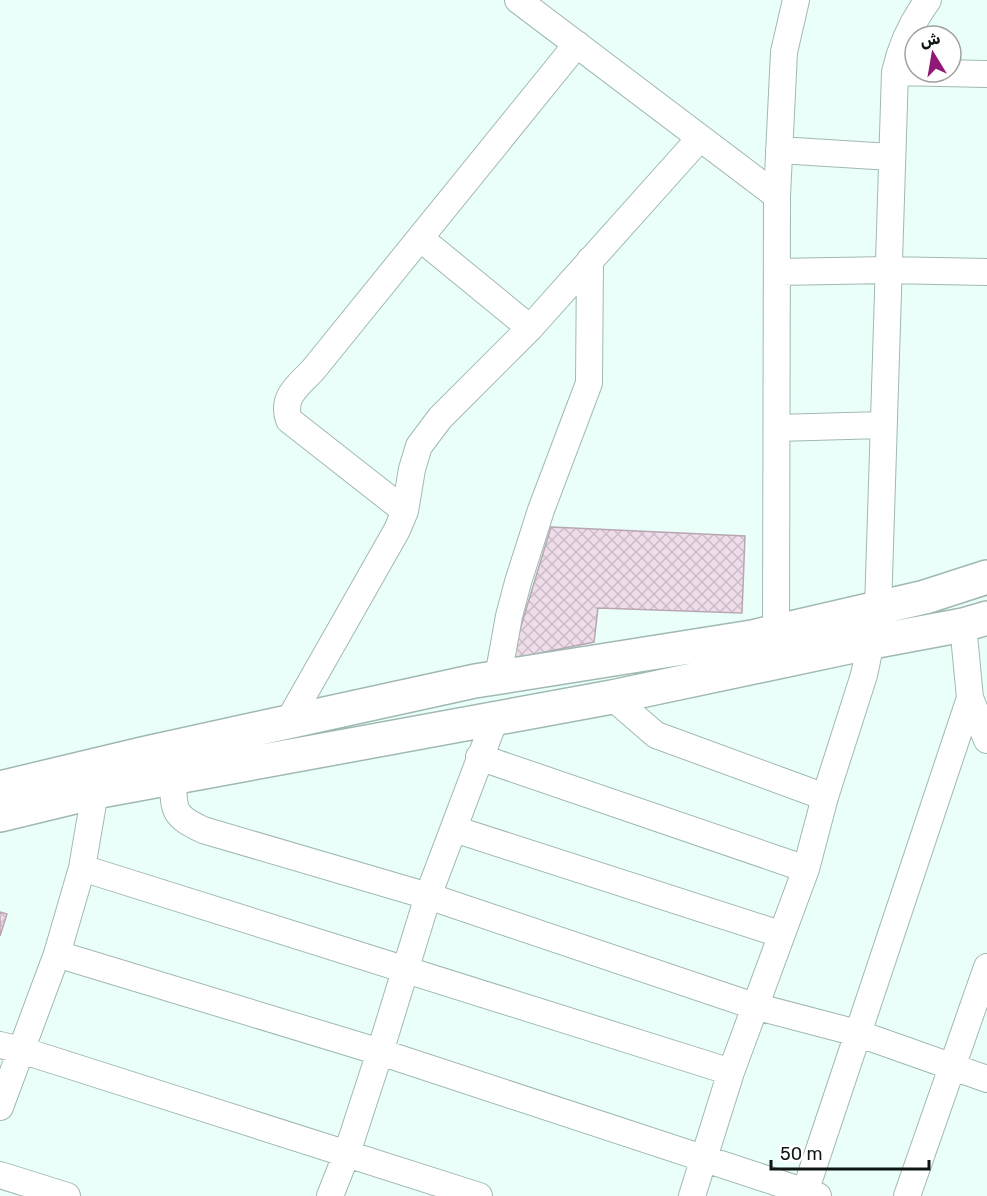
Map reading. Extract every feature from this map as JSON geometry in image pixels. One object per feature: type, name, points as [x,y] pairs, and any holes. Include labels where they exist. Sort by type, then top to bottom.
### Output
[{"type":"street","points":[[776,631],[777,196],[783,52],[796,0]]},
{"type":"street","points":[[692,1196],[731,1072],[806,868],[872,642],[878,609],[882,425],[895,72],[907,35],[928,0]]},
{"type":"street","points":[[523,1],[576,44],[777,196]]},
{"type":"street","points":[[405,511],[289,420],[286,411],[291,394],[313,370],[576,44]]},
{"type":"street","points":[[895,72],[987,74]]},
{"type":"street","points":[[288,722],[397,530],[405,511],[419,446],[440,418],[530,327],[700,138]]},
{"type":"street","points":[[779,150],[891,157]]},
{"type":"street","points":[[420,238],[530,327]]},
{"type":"street","points":[[498,677],[509,616],[518,582],[541,510],[589,383],[590,260]]},
{"type":"street","points":[[777,272],[888,270],[987,272]]},
{"type":"street","points":[[777,428],[882,425]]},
{"type":"street","points":[[0,788],[153,752],[498,677],[776,631],[925,597],[987,577]]},
{"type":"street","points":[[0,815],[95,792],[612,697],[975,622],[970,698],[856,1033],[811,1194],[380,1053],[57,954]]},
{"type":"street","points":[[612,697],[656,735],[825,797]]},
{"type":"street","points":[[970,698],[987,740]]},
{"type":"street","points":[[330,1196],[347,1153],[380,1053],[428,896],[495,719]]},
{"type":"street","points":[[479,757],[806,868]]},
{"type":"street","points":[[173,778],[174,808],[178,815],[203,830],[428,896],[754,1006],[856,1033],[987,1079]]},
{"type":"street","points":[[0,1107],[10,1047],[57,954],[82,868],[95,792]]},
{"type":"street","points":[[454,829],[780,934]]},
{"type":"street","points":[[82,868],[731,1072]]},
{"type":"street","points":[[907,1196],[987,967]]},
{"type":"street","points":[[10,1047],[480,1196]]},
{"type":"street","points":[[0,1175],[67,1196]]},
{"type":"building","points":[[551,527],[745,536],[742,613],[598,608],[594,642],[511,659]]},
{"type":"building","points":[[0,912],[7,914],[0,936]]}]
